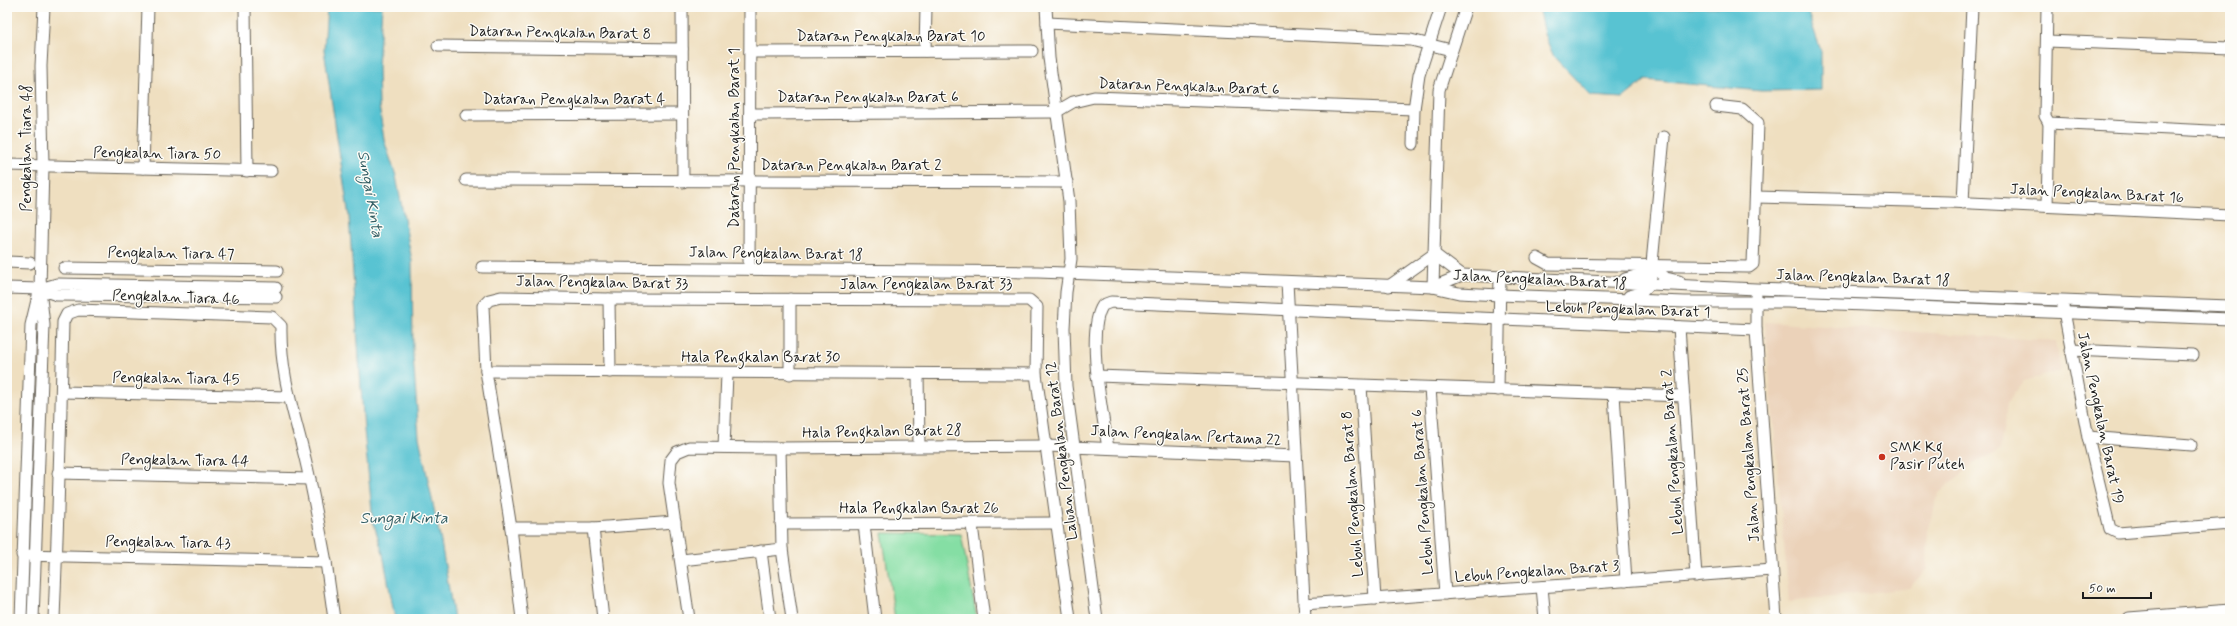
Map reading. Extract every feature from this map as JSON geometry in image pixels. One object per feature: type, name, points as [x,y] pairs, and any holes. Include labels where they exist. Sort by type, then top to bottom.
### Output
[{"type":"street","name":"Pengkalan Tiara 48","points":[[40,289],[43,166],[41,66],[44,7]]},
{"type":"street","points":[[143,168],[148,7]]},
{"type":"street","points":[[244,7],[247,171]]},
{"type":"street","points":[[682,7],[683,182]]},
{"type":"street","name":"Dataran Pengkalan Barat 1","points":[[750,7],[750,269]]},
{"type":"street","points":[[925,51],[926,7]]},
{"type":"street","name":"Laluan Pengkalan Barat 12","points":[[1046,7],[1049,58],[1056,112],[1068,182],[1071,259],[1068,274],[1064,328],[1066,386],[1097,619]]},
{"type":"street","points":[[1413,144],[1414,110],[1422,64],[1441,7]]},
{"type":"street","points":[[1433,287],[1439,90],[1466,7]]},
{"type":"street","points":[[1963,203],[1972,7]]},
{"type":"street","points":[[2046,206],[2048,122],[2046,41],[2047,7]]},
{"type":"street","points":[[1047,23],[1411,40],[1451,50]]},
{"type":"street","points":[[2046,41],[2230,48]]},
{"type":"street","name":"Dataran Pengkalan Barat 8","points":[[438,46],[682,49]]},
{"type":"street","name":"Dataran Pengkalan Barat 10","points":[[750,52],[1032,51]]},
{"type":"street","name":"Dataran Pengkalan Barat 6","points":[[750,114],[1056,112],[1072,102],[1094,97],[1414,110]]},
{"type":"street","points":[[1537,258],[1548,264],[1749,267],[1753,264],[1758,123],[1742,109],[1716,106]]},
{"type":"street","name":"Dataran Pengkalan Barat 4","points":[[466,115],[682,114]]},
{"type":"street","points":[[2048,122],[2230,132]]},
{"type":"street","points":[[1614,299],[1641,293],[1650,284],[1664,137]]},
{"type":"street","name":"Pengkalan Tiara 50","points":[[7,165],[271,171]]},
{"type":"street","name":"Dataran Pengkalan Barat 2","points":[[466,180],[683,182],[750,180],[1068,182]]},
{"type":"street","name":"Jalan Pengkalan Barat 16","points":[[1756,197],[2046,206],[2230,215]]},
{"type":"street","points":[[1434,254],[1462,275]]},
{"type":"street","points":[[1388,286],[1434,254]]},
{"type":"street","points":[[7,262],[30,263]]},
{"type":"street","points":[[1604,282],[1634,277],[1652,266]]},
{"type":"street","points":[[1652,266],[1666,278],[1698,286]]},
{"type":"street","name":"Jalan Pengkalan Barat 18","points":[[482,267],[750,269],[1068,274],[1433,287],[1460,293],[1500,295],[1685,302],[2062,312],[2230,319]]},
{"type":"street","name":"Pengkalan Tiara 47","points":[[64,268],[277,271]]},
{"type":"street","points":[[175,270],[175,291]]},
{"type":"street","name":"Jalan Pengkalan Barat 18","points":[[1433,287],[1462,275],[1756,289],[2230,306]]},
{"type":"street","points":[[1498,390],[1500,277]]},
{"type":"street","points":[[1287,282],[1305,619]]},
{"type":"street","points":[[7,288],[40,289],[57,284],[175,291],[276,293]]},
{"type":"street","points":[[1650,284],[1685,302]]},
{"type":"street","points":[[21,619],[31,325],[40,289]]},
{"type":"street","points":[[33,619],[44,325],[40,289]]},
{"type":"street","name":"Jalan Pengkalan Barat 25","points":[[1756,289],[1756,330],[1776,619]]},
{"type":"street","name":"Jalan Pengkalan Barat 33","points":[[522,619],[511,528],[486,371],[483,306],[489,300],[501,297],[610,299],[1029,300],[1034,302],[1037,308],[1036,374]]},
{"type":"street","points":[[610,299],[610,372]]},
{"type":"street","points":[[790,300],[790,374]]},
{"type":"street","name":"Jalan Pengkalan Barat 19","points":[[2063,300],[2062,312],[2088,437],[2107,522],[2110,529],[2118,533],[2230,524]]},
{"type":"street","name":"Lebuh Pengkalan Barat 1","points":[[1097,376],[1095,358],[1098,316],[1103,305],[1111,302],[1289,311],[1756,330]]},
{"type":"street","name":"Pengkalan Tiara 46","points":[[62,392],[62,322],[67,314],[78,310],[272,317],[280,326],[280,354],[289,397]]},
{"type":"street","name":"Lebuh Pengkalan Barat 2","points":[[1679,327],[1696,576]]},
{"type":"street","points":[[2070,350],[2193,355]]},
{"type":"street","name":"Hala Pengkalan Barat 30","points":[[486,371],[727,374],[1036,374]]},
{"type":"street","points":[[724,447],[727,374]]},
{"type":"street","points":[[918,374],[919,446]]},
{"type":"street","points":[[1036,374],[1070,619]]},
{"type":"street","points":[[1108,448],[1097,376],[1292,384],[1684,396]]},
{"type":"street","name":"Lebuh Pengkalan Barat 8","points":[[1361,386],[1375,599]]},
{"type":"street","name":"Lebuh Pengkalan Barat 6","points":[[1430,388],[1445,594]]},
{"type":"street","points":[[54,619],[62,392]]},
{"type":"street","name":"Pengkalan Tiara 45","points":[[62,392],[289,397]]},
{"type":"street","points":[[1614,394],[1626,581]]},
{"type":"street","points":[[289,397],[310,479],[326,562],[334,619]]},
{"type":"street","points":[[2088,437],[2191,445]]},
{"type":"street","name":"Hala Pengkalan Barat 28","points":[[675,522],[669,483],[669,470],[671,460],[677,452],[689,447],[780,448],[1074,446]]},
{"type":"street","name":"Jalan Pengkalan Pertama 22","points":[[1074,446],[1296,456]]},
{"type":"street","points":[[780,448],[782,549],[792,619]]},
{"type":"street","name":"Pengkalan Tiara 44","points":[[58,473],[310,479]]},
{"type":"street","points":[[511,528],[593,528],[675,522],[689,619]]},
{"type":"street","name":"Hala Pengkalan Barat 26","points":[[781,524],[972,525],[1056,523]]},
{"type":"street","points":[[864,524],[875,619]]},
{"type":"street","points":[[972,525],[984,619]]},
{"type":"street","points":[[593,528],[603,619]]},
{"type":"street","points":[[681,560],[782,549]]},
{"type":"street","points":[[760,551],[770,619]]},
{"type":"street","name":"Pengkalan Tiara 43","points":[[22,555],[326,562]]},
{"type":"street","name":"Lebuh Pengkalan Barat 3","points":[[1304,604],[1772,570]]},
{"type":"street","points":[[1542,587],[1545,619]]},
{"type":"street","points":[[2129,618],[2230,610]]},
{"type":"shaded area","name":"SMK Kg Pasir Puteh","points":[[1765,322],[2056,341],[2061,371],[2024,381],[2007,403],[2000,450],[1973,464],[1939,493],[1928,527],[1927,569],[1909,588],[1789,602]]},
{"type":"green space","points":[[882,533],[961,534],[977,619],[895,619]]},
{"type":"water","name":"Sungai Kinta","points":[[327,7],[382,7],[378,67],[379,105],[384,140],[396,176],[412,261],[413,356],[419,437],[441,542],[454,619],[395,619],[383,554],[373,521],[364,430],[349,217],[324,50]]},
{"type":"water","points":[[1538,7],[1806,7],[1821,51],[1821,90],[1761,91],[1646,80],[1623,98],[1591,96],[1554,57],[1544,34]]},
{"type":"place","name":"SMK Kg Pasir Puteh","points":[[1882,457]]}]
